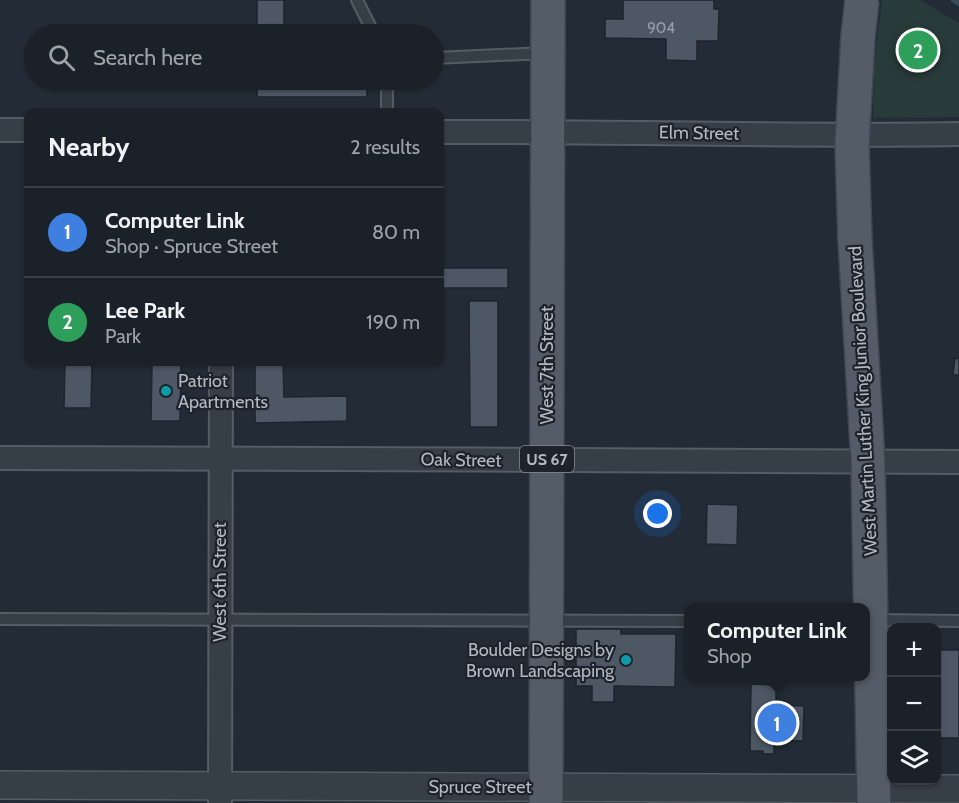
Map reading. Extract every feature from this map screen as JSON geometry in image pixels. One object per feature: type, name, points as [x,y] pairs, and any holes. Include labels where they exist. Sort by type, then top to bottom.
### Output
[{"type":"main road","name":"West 7th Street","points":[[546,795],[548,0]]},
{"type":"main road","name":"West Martin Luther King Junior Boulevard","points":[[862,0],[852,145],[868,462],[869,603]]},
{"type":"main road","name":"West Martin Luther King Junior Boulevard","points":[[870,655],[874,796]]},
{"type":"street","points":[[0,130],[24,130]]},
{"type":"street","name":"Elm Street","points":[[444,132],[959,134]]},
{"type":"street","name":"West 6th Street","points":[[220,795],[221,366]]},
{"type":"street","name":"Oak Street","points":[[0,458],[220,457],[959,462]]},
{"type":"street","name":"Spruce Street","points":[[0,786],[220,795],[874,796],[959,789]]},
{"type":"lane","points":[[357,0],[369,24]]},
{"type":"lane","points":[[444,58],[548,53]]},
{"type":"lane","points":[[387,90],[387,108]]},
{"type":"lane","points":[[0,619],[684,621]]},
{"type":"lane","points":[[870,620],[959,621]]},
{"type":"shaded area","points":[[882,0],[920,0],[959,23],[959,117],[873,118],[874,67]]},
{"type":"building","points":[[257,0],[284,0],[284,24],[257,24]]},
{"type":"building","points":[[623,0],[714,0],[714,9],[719,9],[718,41],[697,41],[697,61],[666,60],[666,39],[605,38],[605,19],[623,19]]},
{"type":"building","points":[[257,90],[367,90],[367,97],[257,97]]},
{"type":"building","points":[[444,268],[508,268],[508,288],[444,288]]},
{"type":"building","points":[[469,301],[498,301],[498,427],[470,427]]},
{"type":"building","points":[[955,358],[959,359],[959,375],[953,375]]},
{"type":"building","points":[[65,366],[92,366],[91,408],[64,408]]},
{"type":"building","name":"Patriot Apartments","points":[[152,366],[181,366],[180,421],[151,421]]},
{"type":"building","points":[[255,366],[283,366],[284,397],[347,396],[347,421],[255,423]]},
{"type":"building","points":[[707,504],[738,505],[737,545],[706,544]]},
{"type":"building","name":"Boulder Designs by Brown Landscaping","points":[[576,629],[621,629],[621,634],[676,634],[675,687],[614,686],[614,702],[592,702],[592,686],[576,686]]},
{"type":"building","points":[[941,650],[959,650],[959,738],[941,738]]},
{"type":"building","points":[[751,684],[776,685],[776,705],[804,706],[803,741],[774,740],[774,754],[750,751]]},
{"type":"waterway","points":[[954,0],[959,3]]},
{"type":"place","name":"Lee Park","points":[[918,50]]},
{"type":"place","name":"Patriot Apartments","points":[[166,391]]},
{"type":"place","name":"Boulder Designs by Brown Landscaping","points":[[626,660]]},
{"type":"place","name":"Computer Link","points":[[777,723]]}]
